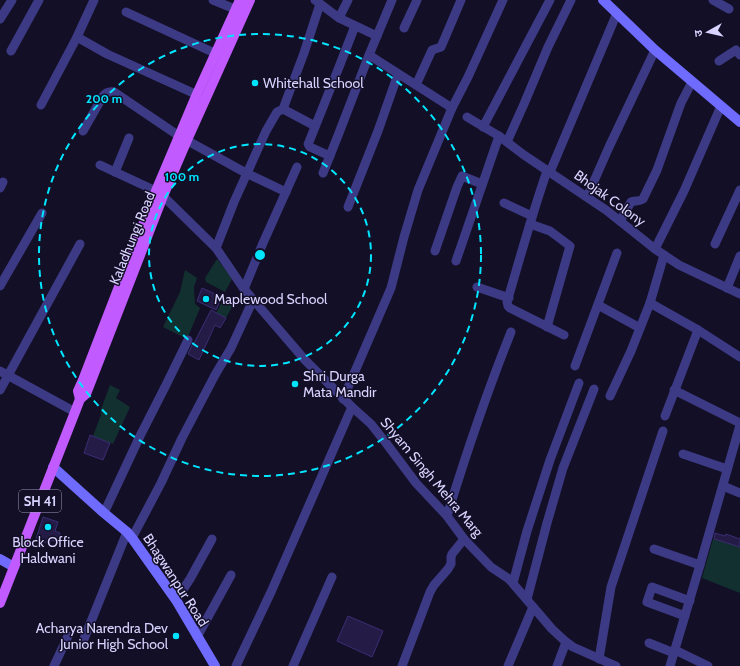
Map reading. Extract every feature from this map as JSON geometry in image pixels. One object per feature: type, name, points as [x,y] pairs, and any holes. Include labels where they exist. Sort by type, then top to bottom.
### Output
[{"type":"main road","name":"Kaladhungi Road","points":[[0,603],[74,412],[80,399],[86,394],[128,275],[183,138],[240,8],[250,0]]},
{"type":"street","points":[[0,19],[12,0]]},
{"type":"street","points":[[11,51],[39,0]]},
{"type":"street","points":[[41,106],[77,37],[94,0]]},
{"type":"street","points":[[214,0],[240,8]]},
{"type":"street","points":[[339,18],[348,0]]},
{"type":"street","points":[[323,173],[392,0]]},
{"type":"street","points":[[404,28],[417,0]]},
{"type":"street","points":[[416,85],[432,50],[441,47],[461,0]]},
{"type":"street","points":[[344,399],[391,288],[418,190],[452,108],[468,77],[503,0]]},
{"type":"street","points":[[483,127],[550,0]]},
{"type":"street","points":[[507,142],[548,47],[572,0]]},
{"type":"street","points":[[603,0],[655,50],[740,122]]},
{"type":"street","points":[[713,0],[728,9]]},
{"type":"street","points":[[216,248],[246,173],[266,131],[277,112],[283,109],[304,53],[317,2],[339,18],[377,36]]},
{"type":"street","points":[[126,12],[220,55]]},
{"type":"street","points":[[564,335],[510,308],[507,302],[531,220],[548,172],[617,13]]},
{"type":"street","points":[[330,156],[310,147],[308,144],[355,26]]},
{"type":"street","points":[[77,37],[107,54],[201,96]]},
{"type":"street","points":[[588,197],[609,147],[655,50]]},
{"type":"street","points":[[719,61],[736,50],[740,55]]},
{"type":"street","points":[[369,55],[452,108]]},
{"type":"street","points":[[348,207],[378,131],[398,74]]},
{"type":"street","points":[[620,221],[630,202],[643,199],[657,170],[681,103],[692,82]]},
{"type":"street","points":[[83,131],[105,92],[114,92],[183,138],[246,173],[286,192]]},
{"type":"street","points":[[655,249],[684,191],[721,106]]},
{"type":"street","points":[[283,109],[315,126]]},
{"type":"street","name":"Bhojak Colony","points":[[467,117],[499,136],[548,172],[588,197],[655,249],[679,265],[740,294]]},
{"type":"street","points":[[456,262],[499,136]]},
{"type":"street","points":[[115,172],[129,138]]},
{"type":"street","name":"Shyam Singh Mehra Marg","points":[[100,165],[160,194],[216,248],[244,289],[305,360],[371,424],[416,482],[447,516],[464,539],[491,567],[513,583],[552,629],[566,642],[598,659],[616,666]]},
{"type":"street","points":[[244,289],[297,167]]},
{"type":"street","points":[[435,252],[462,176],[482,184]]},
{"type":"street","points":[[715,244],[740,190]]},
{"type":"street","points":[[504,203],[550,231],[570,246],[546,327]]},
{"type":"street","points":[[0,286],[42,213]]},
{"type":"street","points":[[0,390],[80,244]]},
{"type":"street","points":[[575,366],[617,253]]},
{"type":"street","points":[[610,396],[631,352],[650,302],[664,255]]},
{"type":"street","points":[[727,288],[740,256]]},
{"type":"street","points":[[477,286],[509,298]]},
{"type":"street","points":[[82,644],[130,535],[161,483],[182,438],[231,348],[254,300]]},
{"type":"street","points":[[650,302],[740,357]]},
{"type":"street","points":[[598,305],[640,328]]},
{"type":"street","points":[[665,416],[698,330]]},
{"type":"street","points":[[447,516],[489,387],[511,332]]},
{"type":"street","points":[[104,513],[140,436],[188,340]]},
{"type":"street","points":[[0,371],[74,412]]},
{"type":"street","points":[[513,583],[545,474],[579,382]]},
{"type":"street","points":[[508,666],[530,603],[548,523],[563,468],[594,389]]},
{"type":"street","points":[[670,666],[740,424],[674,390]]},
{"type":"street","points":[[236,666],[271,592],[352,407]]},
{"type":"street","points":[[598,659],[612,587],[663,431]]},
{"type":"street","points":[[683,454],[728,469]]},
{"type":"street","name":"Bhagwanpur Road","points":[[53,467],[130,535],[176,600],[214,666]]},
{"type":"street","points":[[723,486],[740,493]]},
{"type":"street","points":[[176,600],[190,579],[212,539]]},
{"type":"street","points":[[402,666],[430,592],[448,569],[451,564],[450,557],[464,539]]},
{"type":"street","points":[[654,548],[700,565]]},
{"type":"street","points":[[0,558],[14,567]]},
{"type":"street","points":[[197,637],[231,575]]},
{"type":"street","points":[[293,666],[332,577]]},
{"type":"street","points":[[685,616],[647,602],[652,587],[690,601]]},
{"type":"street","points":[[54,666],[68,636]]},
{"type":"street","points":[[557,666],[566,642]]},
{"type":"street","points":[[649,643],[675,651],[708,666]]},
{"type":"green space","points":[[217,259],[232,279],[225,292],[206,282],[205,278]]},
{"type":"green space","points":[[185,270],[197,278],[194,287],[195,304],[200,308],[187,339],[163,327],[180,292]]},
{"type":"green space","points":[[223,300],[233,305],[226,318],[216,313]]},
{"type":"green space","points":[[110,385],[120,390],[116,398],[130,407],[113,444],[93,436]]},
{"type":"green space","points":[[713,539],[740,547],[740,593],[702,578]]},
{"type":"building","points":[[202,288],[222,297],[216,310],[197,301]]},
{"type":"building","points":[[211,310],[226,318],[220,328],[215,325],[199,360],[188,354]]},
{"type":"building","points":[[90,435],[110,443],[103,460],[84,453]]},
{"type":"building","name":"Block Office Haldwani","points":[[43,517],[58,522],[55,531],[60,533],[57,542],[51,540],[50,544],[36,539]]},
{"type":"building","points":[[715,533],[725,536],[726,534],[740,539],[740,547],[714,539]]},
{"type":"building","points":[[348,616],[383,631],[372,657],[337,641]]},
{"type":"place","name":"Whitehall School","points":[[255,83]]},
{"type":"place","name":"Maplewood School","points":[[206,299]]},
{"type":"place","name":"Shri Durga Mata Mandir","points":[[295,384]]},
{"type":"place","name":"Block Office Haldwani","points":[[48,527]]},
{"type":"place","name":"Acharya Narendra Dev Junior High School","points":[[176,636]]}]
